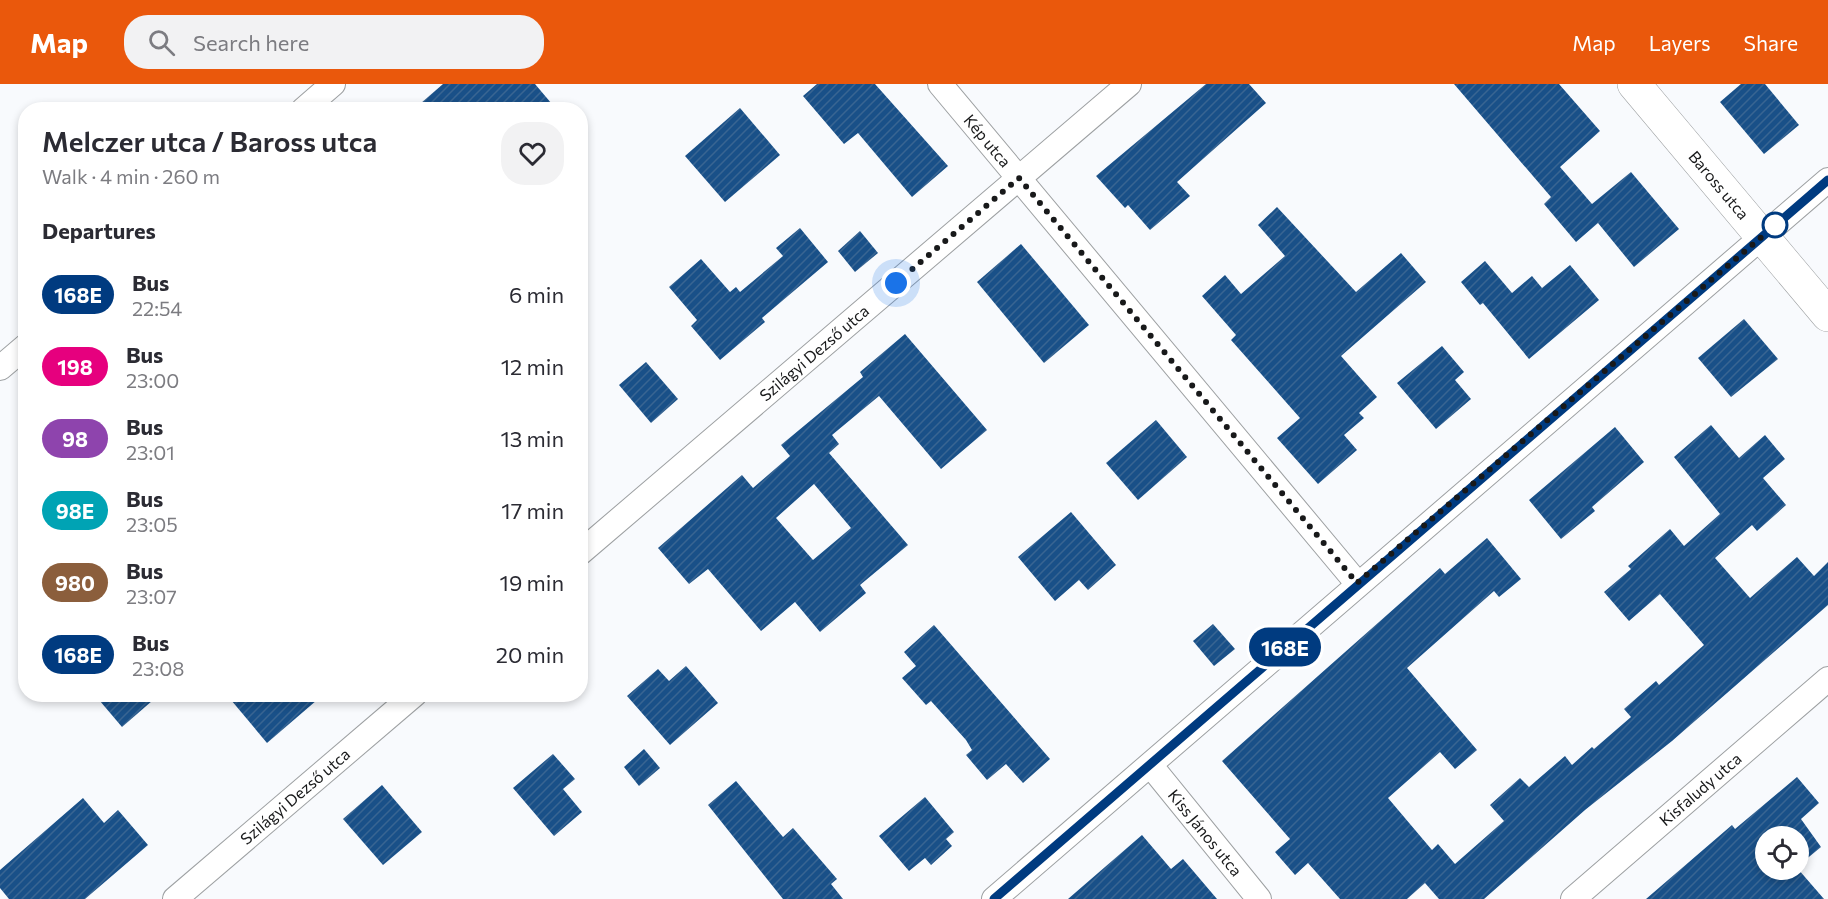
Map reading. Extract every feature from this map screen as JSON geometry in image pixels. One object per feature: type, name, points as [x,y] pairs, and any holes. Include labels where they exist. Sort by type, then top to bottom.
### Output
[{"type":"street","points":[[312,102],[333,84]]},
{"type":"street","name":"Kép utca","points":[[939,84],[1357,583]]},
{"type":"street","name":"Szilágyi Dezső utca","points":[[588,546],[1129,84]]},
{"type":"street","name":"Baross utca","points":[[1634,84],[1828,315]]},
{"type":"street","points":[[994,899],[1151,766],[1357,583],[1828,180]]},
{"type":"street","points":[[0,368],[18,353]]},
{"type":"street","name":"Kisfaludy utca","points":[[1573,899],[1828,679]]},
{"type":"street","name":"Szilágyi Dezső utca","points":[[175,899],[406,702]]},
{"type":"street","name":"Kiss János utca","points":[[1151,766],[1259,899]]},
{"type":"building","points":[[443,84],[535,84],[550,102],[422,102]]},
{"type":"building","points":[[817,84],[875,84],[948,166],[912,197],[858,133],[844,144],[803,96]]},
{"type":"building","points":[[1206,84],[1249,84],[1266,103],[1177,182],[1190,196],[1150,230],[1128,205],[1125,208],[1096,176]]},
{"type":"building","points":[[1454,84],[1559,84],[1600,131],[1560,167],[1592,204],[1631,172],[1679,229],[1634,267],[1598,223],[1576,242],[1544,204],[1551,197]]},
{"type":"building","points":[[1741,84],[1765,84],[1799,125],[1764,154],[1720,102]]},
{"type":"building","points":[[740,108],[780,155],[725,202],[685,156]]},
{"type":"building","points":[[1277,207],[1356,292],[1401,253],[1426,282],[1341,356],[1377,397],[1359,413],[1364,418],[1344,435],[1357,450],[1318,484],[1277,438],[1300,418],[1231,340],[1236,335],[1202,296],[1225,275],[1241,294],[1285,256],[1258,225]]},
{"type":"building","points":[[800,228],[828,262],[762,318],[765,322],[720,360],[691,326],[697,320],[669,287],[701,259],[730,292],[736,287],[740,292],[783,256],[776,248]]},
{"type":"building","points":[[860,231],[878,253],[855,272],[838,251]]},
{"type":"building","points":[[1021,244],[1089,325],[1044,363],[977,282]]},
{"type":"building","points":[[1485,261],[1512,293],[1532,276],[1542,288],[1570,265],[1599,300],[1529,359],[1483,303],[1480,305],[1461,282]]},
{"type":"building","points":[[1744,319],[1778,359],[1731,397],[1698,358]]},
{"type":"building","points":[[905,334],[987,430],[941,469],[879,396],[832,435],[839,444],[829,453],[908,545],[860,585],[866,593],[820,632],[795,602],[761,631],[708,569],[689,584],[658,548],[742,475],[753,488],[790,456],[781,445],[863,377],[860,372]],"holes":[[[814,484],[851,528],[813,560],[776,518]]]},
{"type":"building","points":[[1442,346],[1464,372],[1455,380],[1471,399],[1436,429],[1397,383]]},
{"type":"building","points":[[646,362],[678,399],[651,423],[619,385]]},
{"type":"building","points":[[1156,420],[1187,457],[1138,500],[1106,463]]},
{"type":"building","points":[[1711,425],[1739,458],[1765,435],[1785,459],[1763,478],[1786,505],[1757,531],[1752,525],[1715,558],[1750,598],[1797,557],[1814,576],[1828,562],[1828,605],[1672,741],[1585,810],[1484,899],[1439,899],[1425,883],[1407,899],[1340,899],[1308,863],[1295,875],[1275,852],[1290,839],[1222,761],[1440,568],[1445,574],[1487,538],[1521,579],[1499,597],[1494,591],[1407,668],[1477,750],[1455,769],[1440,752],[1388,798],[1432,850],[1438,844],[1455,864],[1504,821],[1490,805],[1520,778],[1529,787],[1565,756],[1572,765],[1631,717],[1624,709],[1656,681],[1659,685],[1704,645],[1660,594],[1629,621],[1604,592],[1631,569],[1628,566],[1670,529],[1684,546],[1720,514],[1674,457]]},
{"type":"building","points":[[1615,427],[1644,462],[1592,507],[1595,511],[1561,539],[1529,500]]},
{"type":"building","points":[[1071,512],[1116,565],[1088,590],[1079,580],[1055,601],[1018,557]]},
{"type":"building","points":[[1213,624],[1235,649],[1214,666],[1193,641]]},
{"type":"building","points":[[934,625],[1050,759],[1023,783],[1006,764],[987,780],[966,755],[972,750],[966,740],[931,701],[926,705],[902,678],[916,666],[904,652]]},
{"type":"building","points":[[686,666],[718,703],[670,745],[627,696],[658,669],[669,681]]},
{"type":"building","points":[[101,702],[151,702],[122,727]]},
{"type":"building","points":[[233,702],[315,702],[267,743]]},
{"type":"building","points":[[644,749],[660,768],[639,786],[624,767]]},
{"type":"building","points":[[553,754],[575,779],[563,789],[582,812],[554,836],[513,788]]},
{"type":"building","points":[[1797,777],[1819,803],[1801,819],[1806,826],[1755,826],[1755,880],[1808,880],[1824,899],[1646,899],[1732,825],[1735,829]]},
{"type":"building","points":[[736,781],[783,837],[793,828],[837,879],[831,884],[843,899],[783,899],[708,805]]},
{"type":"building","points":[[382,785],[422,832],[383,865],[343,819]]},
{"type":"building","points":[[925,797],[954,832],[946,839],[952,846],[931,865],[925,858],[909,871],[879,836]]},
{"type":"building","points":[[83,798],[104,823],[118,810],[148,845],[85,899],[9,899],[0,888],[0,870]]},
{"type":"building","points":[[1809,830],[1821,847],[1809,857]]},
{"type":"building","points":[[1142,835],[1171,869],[1183,859],[1217,899],[1068,899]]},
{"type":"bus line","name":"168E","points":[[994,899],[1151,766],[1357,583],[1828,180]]},
{"type":"route","points":[[896,283],[1019,178],[1357,583],[1779,222],[1775,225]]}]
